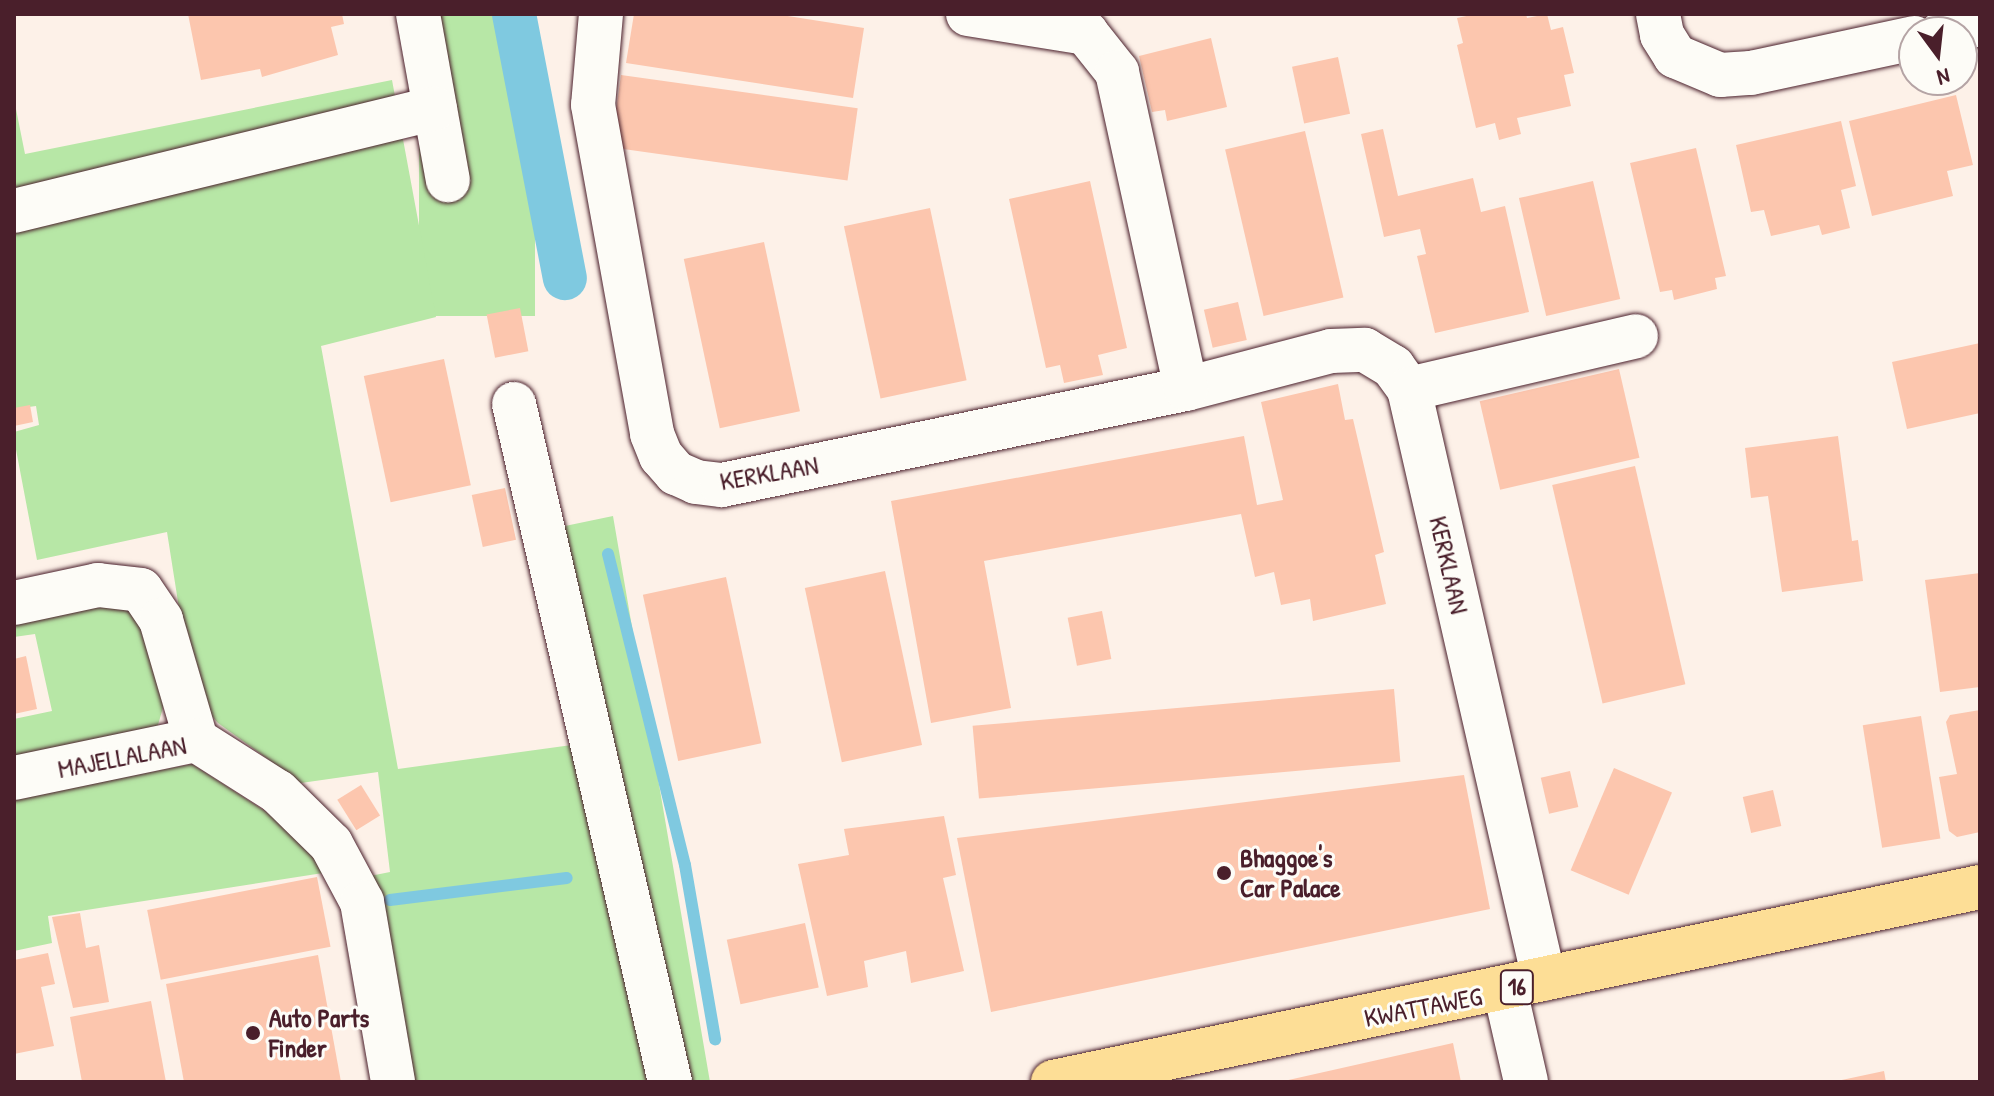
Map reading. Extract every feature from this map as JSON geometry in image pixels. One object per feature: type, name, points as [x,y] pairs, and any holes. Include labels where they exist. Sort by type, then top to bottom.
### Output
[{"type":"main road","name":"KWATTAWEG","points":[[1053,1082],[1133,1073],[1980,887]]},
{"type":"street","points":[[418,14],[448,180]]},
{"type":"street","name":"KERKLAAN","points":[[601,14],[593,105],[652,434],[661,456],[676,473],[722,485],[1186,389],[1331,351],[1365,350],[1393,367],[1409,389],[1525,985],[1526,1082]]},
{"type":"street","points":[[968,14],[1084,23],[1117,72],[1186,389]]},
{"type":"street","points":[[1658,14],[1675,56],[1720,75],[1751,73],[1898,41]]},
{"type":"street","points":[[14,211],[435,108]]},
{"type":"street","points":[[1409,389],[1636,336]]},
{"type":"street","points":[[514,404],[670,1082]]},
{"type":"street","points":[[14,603],[98,585],[141,590],[161,620],[196,740]]},
{"type":"street","name":"MAJELLALAAN","points":[[14,778],[196,740],[278,792],[331,844],[362,902],[393,1082]]},
{"type":"green space","points":[[419,14],[535,14],[535,316],[419,316]]},
{"type":"green space","points":[[392,80],[436,317],[321,346],[398,769],[579,744],[541,531],[613,516],[710,1082],[411,1082],[370,876],[390,872],[378,772],[301,783],[218,723],[199,702],[190,678],[167,532],[37,560],[14,439],[14,432],[39,425],[36,406],[14,409],[14,99],[25,154]]},
{"type":"green space","points":[[139,601],[164,704],[156,732],[14,762],[14,719],[52,711],[35,634],[14,637],[14,609]]},
{"type":"green space","points":[[192,764],[319,846],[323,873],[48,916],[52,943],[14,951],[14,799]]},
{"type":"building","points":[[188,14],[342,14],[344,24],[331,27],[338,55],[262,77],[260,69],[201,80]]},
{"type":"building","points":[[634,14],[775,14],[864,28],[853,98],[626,63]]},
{"type":"building","points":[[1476,14],[1526,14],[1527,18],[1547,14],[1551,30],[1563,27],[1574,73],[1564,75],[1571,106],[1517,118],[1521,134],[1499,140],[1495,123],[1476,128],[1457,45],[1463,43],[1457,18]]},
{"type":"building","points":[[1211,38],[1227,107],[1167,121],[1165,110],[1152,112],[1139,56]]},
{"type":"building","points":[[1338,57],[1350,114],[1304,124],[1292,67]]},
{"type":"building","points":[[621,75],[858,108],[848,181],[611,147]]},
{"type":"building","points":[[1956,96],[1973,165],[1947,171],[1953,196],[1872,216],[1849,121]]},
{"type":"building","points":[[1841,121],[1856,186],[1841,190],[1850,228],[1822,235],[1819,225],[1771,236],[1764,210],[1751,212],[1736,145]]},
{"type":"building","points":[[1383,129],[1398,196],[1473,178],[1481,212],[1505,206],[1529,312],[1435,333],[1417,256],[1426,254],[1420,229],[1384,237],[1361,134]]},
{"type":"building","points":[[1305,131],[1343,298],[1264,316],[1225,149]]},
{"type":"building","points":[[1696,148],[1726,276],[1715,278],[1717,289],[1674,300],[1672,290],[1660,292],[1630,163]]},
{"type":"building","points":[[1090,181],[1127,348],[1098,355],[1103,375],[1064,383],[1060,365],[1046,368],[1009,199]]},
{"type":"building","points":[[1593,181],[1620,299],[1546,316],[1519,198]]},
{"type":"building","points":[[930,208],[967,380],[881,398],[844,226]]},
{"type":"building","points":[[764,242],[800,411],[720,428],[684,259]]},
{"type":"building","points":[[1238,302],[1247,340],[1213,348],[1204,310]]},
{"type":"building","points":[[520,308],[528,351],[495,358],[487,314]]},
{"type":"building","points":[[1980,343],[1980,413],[1907,429],[1892,362]]},
{"type":"building","points":[[444,359],[471,485],[391,502],[364,376]]},
{"type":"building","points":[[1619,369],[1639,458],[1500,490],[1480,401]]},
{"type":"building","points":[[1338,384],[1345,420],[1353,419],[1384,552],[1375,555],[1386,604],[1313,621],[1310,599],[1281,605],[1274,572],[1255,577],[1241,514],[984,561],[1011,708],[931,723],[891,501],[1244,436],[1257,505],[1283,500],[1261,402]]},
{"type":"building","points":[[30,405],[33,422],[14,426],[14,408]]},
{"type":"building","points":[[1838,436],[1852,541],[1858,540],[1863,581],[1782,592],[1768,496],[1751,498],[1745,448]]},
{"type":"building","points":[[1635,466],[1685,684],[1603,703],[1552,485]]},
{"type":"building","points":[[505,488],[516,540],[483,547],[472,495]]},
{"type":"building","points":[[885,571],[922,745],[842,762],[805,588]]},
{"type":"building","points":[[1980,573],[1980,687],[1940,692],[1925,580]]},
{"type":"building","points":[[726,577],[761,743],[678,761],[643,595]]},
{"type":"building","points":[[1102,611],[1111,659],[1077,666],[1068,618]]},
{"type":"building","points":[[26,656],[37,709],[14,714],[14,659]]},
{"type":"building","points":[[1394,689],[1400,762],[979,799],[973,726]]},
{"type":"building","points":[[1980,710],[1980,832],[1957,837],[1949,831],[1939,777],[1957,774],[1946,722],[1950,715]]},
{"type":"building","points":[[1921,716],[1940,838],[1882,848],[1863,725]]},
{"type":"building","points":[[1614,768],[1672,793],[1629,895],[1571,870]]},
{"type":"building","points":[[1570,771],[1578,807],[1549,814],[1541,778]]},
{"type":"building","name":"Bhaggoe's Car Palace","points":[[1464,775],[1490,909],[991,1012],[957,838]]},
{"type":"building","points":[[361,785],[380,816],[356,830],[337,800]]},
{"type":"building","points":[[1773,790],[1781,826],[1751,833],[1743,797]]},
{"type":"building","points":[[944,816],[956,875],[943,878],[964,971],[911,983],[906,951],[864,961],[868,987],[827,996],[798,864],[849,855],[844,829]]},
{"type":"building","points":[[317,877],[331,947],[161,980],[147,910]]},
{"type":"building","points":[[80,913],[86,948],[99,945],[109,1002],[73,1008],[52,917]]},
{"type":"building","points":[[805,923],[819,988],[740,1004],[727,940]]},
{"type":"building","points":[[48,953],[55,984],[41,987],[54,1046],[14,1054],[14,960]]},
{"type":"building","name":"Auto Parts Finder","points":[[318,955],[341,1082],[184,1082],[166,984]]},
{"type":"building","points":[[151,1001],[166,1082],[82,1082],[70,1017]]},
{"type":"building","points":[[1453,1043],[1461,1082],[1284,1082],[1284,1081]]},
{"type":"building","points":[[1884,1071],[1886,1082],[1837,1082],[1837,1081]]},
{"type":"waterway","points":[[514,14],[565,278]]},
{"type":"waterway","points":[[608,554],[685,865],[715,1039]]},
{"type":"waterway","points":[[390,900],[567,878]]},
{"type":"place","name":"Bhaggoe's Car Palace","points":[[1224,873]]},
{"type":"place","name":"Auto Parts Finder","points":[[253,1033]]}]
